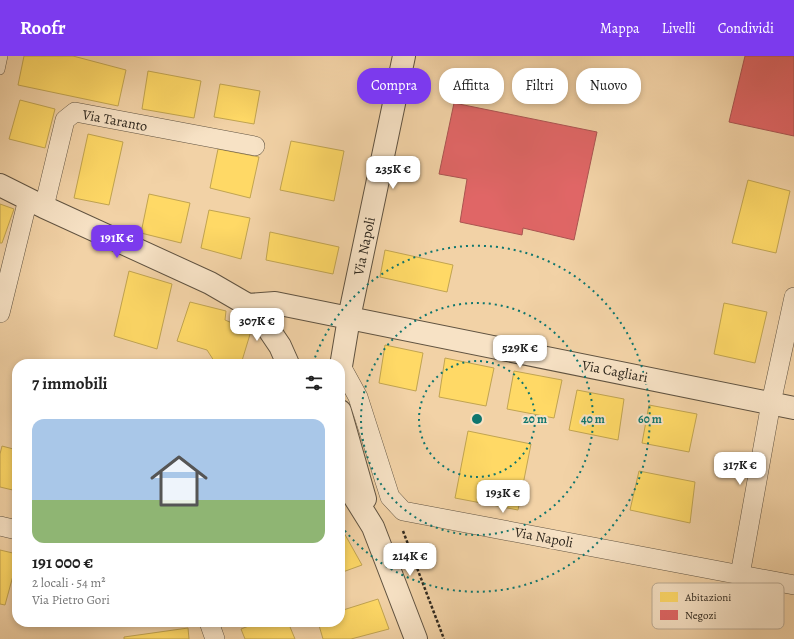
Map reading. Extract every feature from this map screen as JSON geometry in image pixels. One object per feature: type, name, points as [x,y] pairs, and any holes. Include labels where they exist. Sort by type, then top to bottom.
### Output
[{"type":"street","name":"Via Napoli","points":[[342,359],[349,318],[404,56]]},
{"type":"street","name":"Via Taranto","points":[[0,313],[64,120],[75,112],[255,146]]},
{"type":"street","points":[[0,185],[210,283],[248,305],[263,321],[280,346],[286,359]]},
{"type":"street","points":[[740,575],[771,403],[794,297]]},
{"type":"street","name":"Via Cagliari","points":[[248,305],[275,303],[794,408]]},
{"type":"street","name":"Via Napoli","points":[[345,380],[358,397],[390,497],[403,511],[783,583]]},
{"type":"street","points":[[345,429],[373,528],[416,639]]},
{"type":"street","points":[[345,482],[373,528]]},
{"type":"street","points":[[0,526],[12,529]]},
{"type":"street","name":"Via Napoli","points":[[784,583],[794,585]]},
{"type":"street","points":[[210,627],[215,639]]},
{"type":"lane","points":[[0,70],[3,56]]},
{"type":"path","points":[[401,526],[444,639]]},
{"type":"building: Abitazioni","points":[[24,56],[73,56],[126,70],[118,106],[18,85]]},
{"type":"building: Abitazioni","points":[[148,71],[201,81],[194,118],[142,109]]},
{"type":"building: Abitazioni","points":[[220,84],[260,91],[254,124],[214,117]]},
{"type":"building: Abitazioni","points":[[20,100],[55,109],[45,148],[9,139]]},
{"type":"building: Abitazioni","points":[[88,134],[123,142],[109,205],[74,198]]},
{"type":"building: Abitazioni","points":[[291,141],[344,151],[334,201],[280,190]]},
{"type":"building: Abitazioni","points":[[218,149],[259,157],[250,198],[210,188]]},
{"type":"building: Abitazioni","points":[[748,180],[790,191],[776,253],[732,243]]},
{"type":"building: Abitazioni","points":[[149,194],[190,203],[181,243],[141,233]]},
{"type":"building: Abitazioni","points":[[0,204],[14,209],[2,243],[0,243]]},
{"type":"building: Abitazioni","points":[[209,210],[250,218],[241,259],[201,248]]},
{"type":"building: Abitazioni","points":[[270,232],[339,247],[333,274],[266,260]]},
{"type":"building: Abitazioni","points":[[385,250],[453,265],[447,292],[380,277]]},
{"type":"building: Abitazioni","points":[[129,271],[172,284],[157,349],[114,336]]},
{"type":"building: Abitazioni","points":[[190,302],[226,311],[225,320],[251,331],[243,359],[213,359],[207,350],[177,341]]},
{"type":"building: Abitazioni","points":[[724,303],[767,312],[755,363],[714,354]]},
{"type":"building: Abitazioni","points":[[385,345],[423,353],[416,391],[379,383]]},
{"type":"building: Abitazioni","points":[[445,358],[494,368],[486,406],[439,397]]},
{"type":"building: Abitazioni","points":[[514,371],[562,380],[554,418],[507,409]]},
{"type":"building: Abitazioni","points":[[577,390],[624,399],[618,440],[569,430]]},
{"type":"building: Abitazioni","points":[[649,405],[697,414],[689,452],[642,443]]},
{"type":"building: Abitazioni","points":[[468,431],[531,444],[518,510],[455,498]]},
{"type":"building: Abitazioni","points":[[2,446],[12,449],[12,490],[0,487],[0,454]]},
{"type":"building: Abitazioni","points":[[639,471],[695,482],[690,523],[630,510]]},
{"type":"building: Abitazioni","points":[[345,535],[362,565],[345,571]]},
{"type":"building: Abitazioni","points":[[0,550],[12,553],[12,579],[5,605],[0,604]]},
{"type":"building: Abitazioni","points":[[378,599],[389,629],[351,639],[323,639],[319,627],[345,627],[345,609]]},
{"type":"building: Abitazioni","points":[[246,627],[290,627],[295,639],[245,639],[241,629]]},
{"type":"building: Abitazioni","points":[[188,628],[189,639],[124,639],[124,637]]},
{"type":"building: Negozi","points":[[745,56],[794,56],[794,136],[729,122]]},
{"type":"building: Negozi","points":[[454,104],[597,132],[574,240],[523,228],[522,235],[460,222],[467,179],[439,174]]}]
